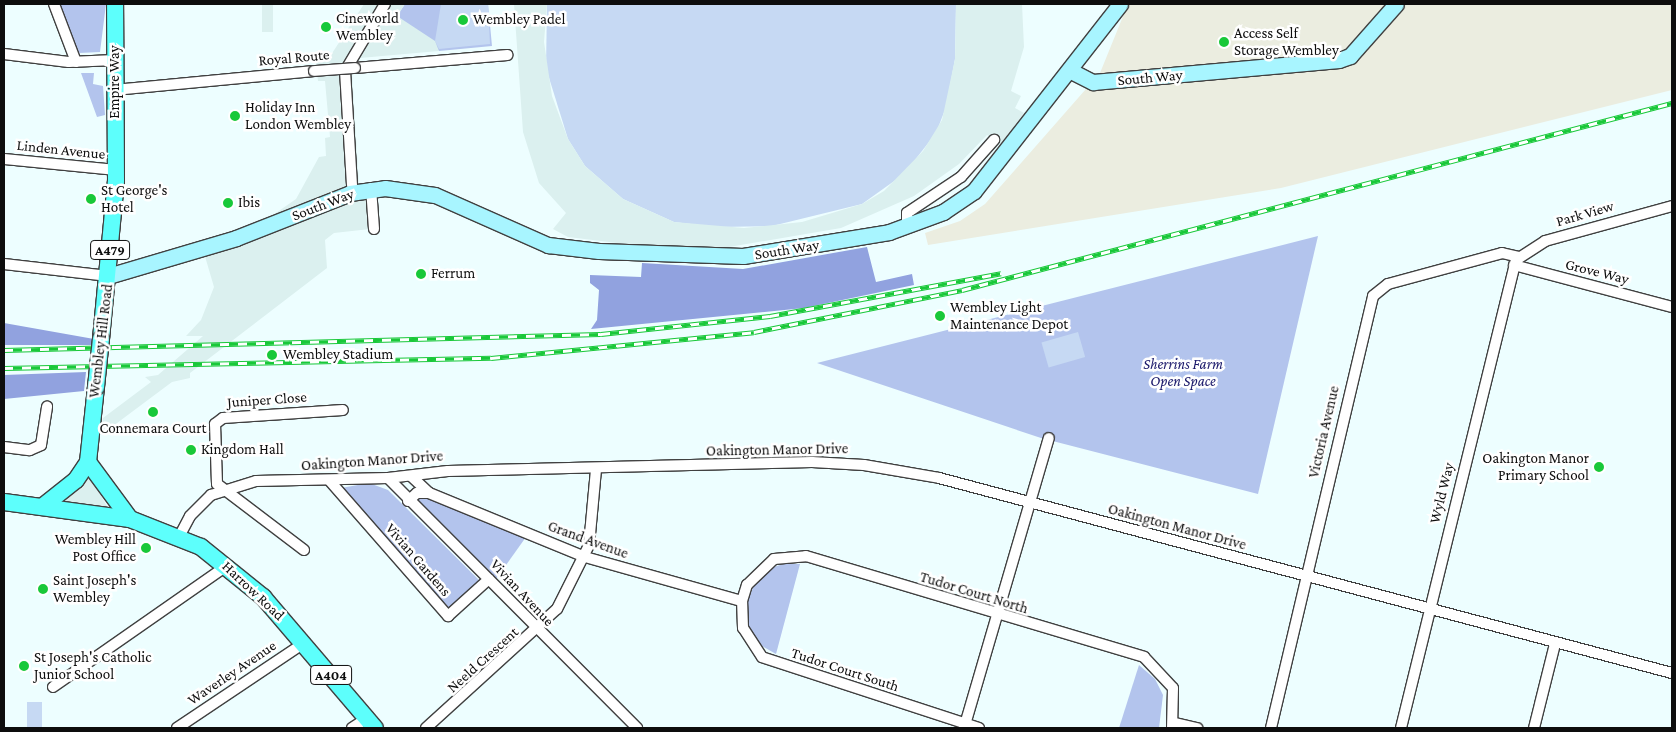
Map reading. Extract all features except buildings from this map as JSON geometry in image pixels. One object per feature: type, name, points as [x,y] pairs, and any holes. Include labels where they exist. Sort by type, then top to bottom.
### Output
[{"type":"main road","name":"Empire Way","points":[[115,4],[114,90],[116,165]]},
{"type":"main road","points":[[1071,71],[1120,4]]},
{"type":"main road","name":"South Way","points":[[108,276],[228,241],[371,188],[400,188],[435,195],[548,245],[633,254],[743,256],[908,226],[943,212],[974,191],[1071,71],[1093,82],[1277,66],[1350,56],[1396,4]]},
{"type":"main road","name":"Wembley Hill Road","points":[[42,508],[76,480],[88,462],[108,276],[116,165]]},
{"type":"main road","points":[[88,462],[130,519]]},
{"type":"main road","name":"A404","points":[[4,502],[42,508]]},
{"type":"main road","name":"Harrow Road","points":[[42,508],[130,519],[180,535],[228,565],[304,643],[371,723]]},
{"type":"street","points":[[54,4],[76,62]]},
{"type":"street","points":[[352,185],[344,71],[385,4]]},
{"type":"street","points":[[4,54],[76,62],[114,60]]},
{"type":"street","name":"Royal Route","points":[[114,90],[507,55]]},
{"type":"street","points":[[908,226],[908,213],[961,178],[994,140]]},
{"type":"street","name":"Linden Avenue","points":[[4,159],[116,165]]},
{"type":"street","points":[[371,188],[374,229]]},
{"type":"street","name":"Park View","points":[[1517,261],[1545,241],[1672,206]]},
{"type":"street","name":"Victoria Avenue","points":[[1271,728],[1373,296],[1388,284],[1502,253],[1517,261]]},
{"type":"street","name":"Grove Way","points":[[1517,261],[1672,307]]},
{"type":"street","name":"Wyld Way","points":[[1401,728],[1517,261]]},
{"type":"street","points":[[4,264],[108,276]]},
{"type":"street","points":[[4,447],[30,450],[42,445],[48,406]]},
{"type":"street","name":"Juniper Close","points":[[221,488],[218,419],[343,410]]},
{"type":"street","points":[[965,726],[1049,438]]},
{"type":"street","name":"Oakington Manor Drive","points":[[221,488],[256,481],[330,480],[812,462],[864,464],[939,478],[1555,644],[1672,673]]},
{"type":"street","name":"Neeld Crescent","points":[[426,728],[448,711],[537,631],[562,602],[585,556],[593,526],[596,469]]},
{"type":"street","name":"Grand Avenue","points":[[411,476],[429,494],[585,556],[742,601]]},
{"type":"street","name":"Vivian Avenue","points":[[388,478],[489,579],[537,631],[637,728]]},
{"type":"street","name":"Vivian Gardens","points":[[330,480],[448,616],[489,579]]},
{"type":"street","points":[[180,535],[190,516],[221,488],[234,493],[304,550]]},
{"type":"street","points":[[408,500],[417,494],[429,494]]},
{"type":"street","name":"Tudor Court North","points":[[742,601],[747,585],[764,564],[788,556],[806,556],[998,616],[1144,657],[1160,669],[1173,688],[1173,725]]},
{"type":"street","points":[[53,687],[228,565]]},
{"type":"street","name":"Tudor Court South","points":[[742,601],[743,628],[762,657],[965,726],[979,728]]},
{"type":"street","name":"Waverley Avenue","points":[[177,728],[304,643]]},
{"type":"street","points":[[1534,728],[1555,644]]},
{"type":"street","points":[[352,728],[371,723]]},
{"type":"street","points":[[1173,725],[1197,728]]},
{"type":"shaded area","points":[[262,4],[273,4],[273,32],[262,32]]},
{"type":"shaded area","points":[[364,4],[405,4],[397,16],[435,41],[439,51],[360,58],[352,73],[359,186],[274,218],[273,215],[296,199],[319,157],[326,156],[325,138],[330,137],[325,81],[318,81],[316,62],[327,61]]},
{"type":"shaded area","name":"Wembley Padel","points":[[441,4],[488,4],[490,44],[439,49],[435,41]]},
{"type":"shaded area","points":[[514,4],[547,4],[544,42],[552,96],[568,139],[585,166],[623,199],[674,222],[744,228],[802,222],[862,204],[884,191],[923,151],[942,120],[955,59],[956,4],[1022,4],[1024,47],[1011,91],[1021,96],[1015,108],[1024,113],[1001,144],[987,135],[959,164],[914,196],[841,228],[729,247],[642,246],[568,237],[553,229],[566,213],[539,183],[523,132]]},
{"type":"shaded area","points":[[547,4],[956,4],[955,59],[946,107],[936,133],[904,174],[862,204],[772,226],[717,227],[674,222],[623,199],[585,166],[568,139],[546,68]]},
{"type":"shaded area","points":[[1128,4],[1672,4],[1672,90],[1281,188],[928,245],[925,233],[960,221],[985,204],[1100,73]]},
{"type":"shaded area","points":[[365,197],[370,229],[334,233],[325,240],[327,268],[190,373],[190,378],[172,382],[101,435],[103,418],[151,382],[145,377],[158,375],[203,336],[186,336],[201,320],[214,287],[204,253]]},
{"type":"shaded area","points":[[867,247],[876,282],[912,274],[914,285],[804,308],[591,329],[597,320],[599,290],[590,283],[590,275],[641,277],[642,263],[743,269]]},
{"type":"shaded area","points":[[4,323],[94,339],[93,345],[4,345]]},
{"type":"shaded area","points":[[1078,332],[1085,357],[1049,367],[1041,342]]},
{"type":"shaded area","points":[[86,372],[84,391],[4,399],[4,375]]},
{"type":"shaded area","points":[[89,475],[108,508],[60,503]]},
{"type":"shaded area","points":[[27,702],[42,702],[42,728],[27,728]]},
{"type":"green space","points":[[58,4],[106,4],[100,52],[79,53]]},
{"type":"green space","name":"Wembley Padel","points":[[405,4],[488,4],[492,46],[439,51],[397,16]]},
{"type":"green space","points":[[81,73],[94,73],[93,84],[103,86],[105,115],[97,117]]},
{"type":"green space","name":"Sherrins Farm Open Space","points":[[1318,236],[1258,494],[1041,438],[817,363]]},
{"type":"green space","points":[[369,483],[388,490],[481,582],[448,612],[341,488]]},
{"type":"green space","points":[[422,496],[526,537],[496,579],[416,502]]},
{"type":"green space","points":[[783,564],[800,564],[776,654],[762,646],[749,630],[745,607],[754,585],[771,568]]},
{"type":"green space","points":[[1139,665],[1155,679],[1163,695],[1159,728],[1119,728]]},
{"type":"railway","points":[[4,368],[491,358],[754,332],[962,290],[1672,103]]},
{"type":"railway","points":[[4,350],[601,334],[770,316],[1001,273]]},
{"type":"place","name":"Wembley Padel","points":[[463,20]]},
{"type":"place","name":"Cineworld Wembley","points":[[326,27]]},
{"type":"place","name":"Access Self Storage Wembley","points":[[1224,42]]},
{"type":"place","name":"Holiday Inn London Wembley","points":[[235,116]]},
{"type":"place","name":"St George's Hotel","points":[[91,199]]},
{"type":"place","name":"Ibis","points":[[228,203]]},
{"type":"place","name":"Ferrum","points":[[421,274]]},
{"type":"place","name":"Wembley Light Maintenance Depot","points":[[940,316]]},
{"type":"place","name":"Wembley Stadium","points":[[272,355]]},
{"type":"place","name":"Connemara Court","points":[[153,412]]},
{"type":"place","name":"Kingdom Hall","points":[[191,450]]},
{"type":"place","name":"Oakington Manor Primary School","points":[[1599,467]]},
{"type":"place","name":"Wembley Hill Post Office","points":[[146,548]]},
{"type":"place","name":"Saint Joseph's Wembley","points":[[43,589]]},
{"type":"place","name":"St Joseph's Catholic Junior School","points":[[24,666]]}]
